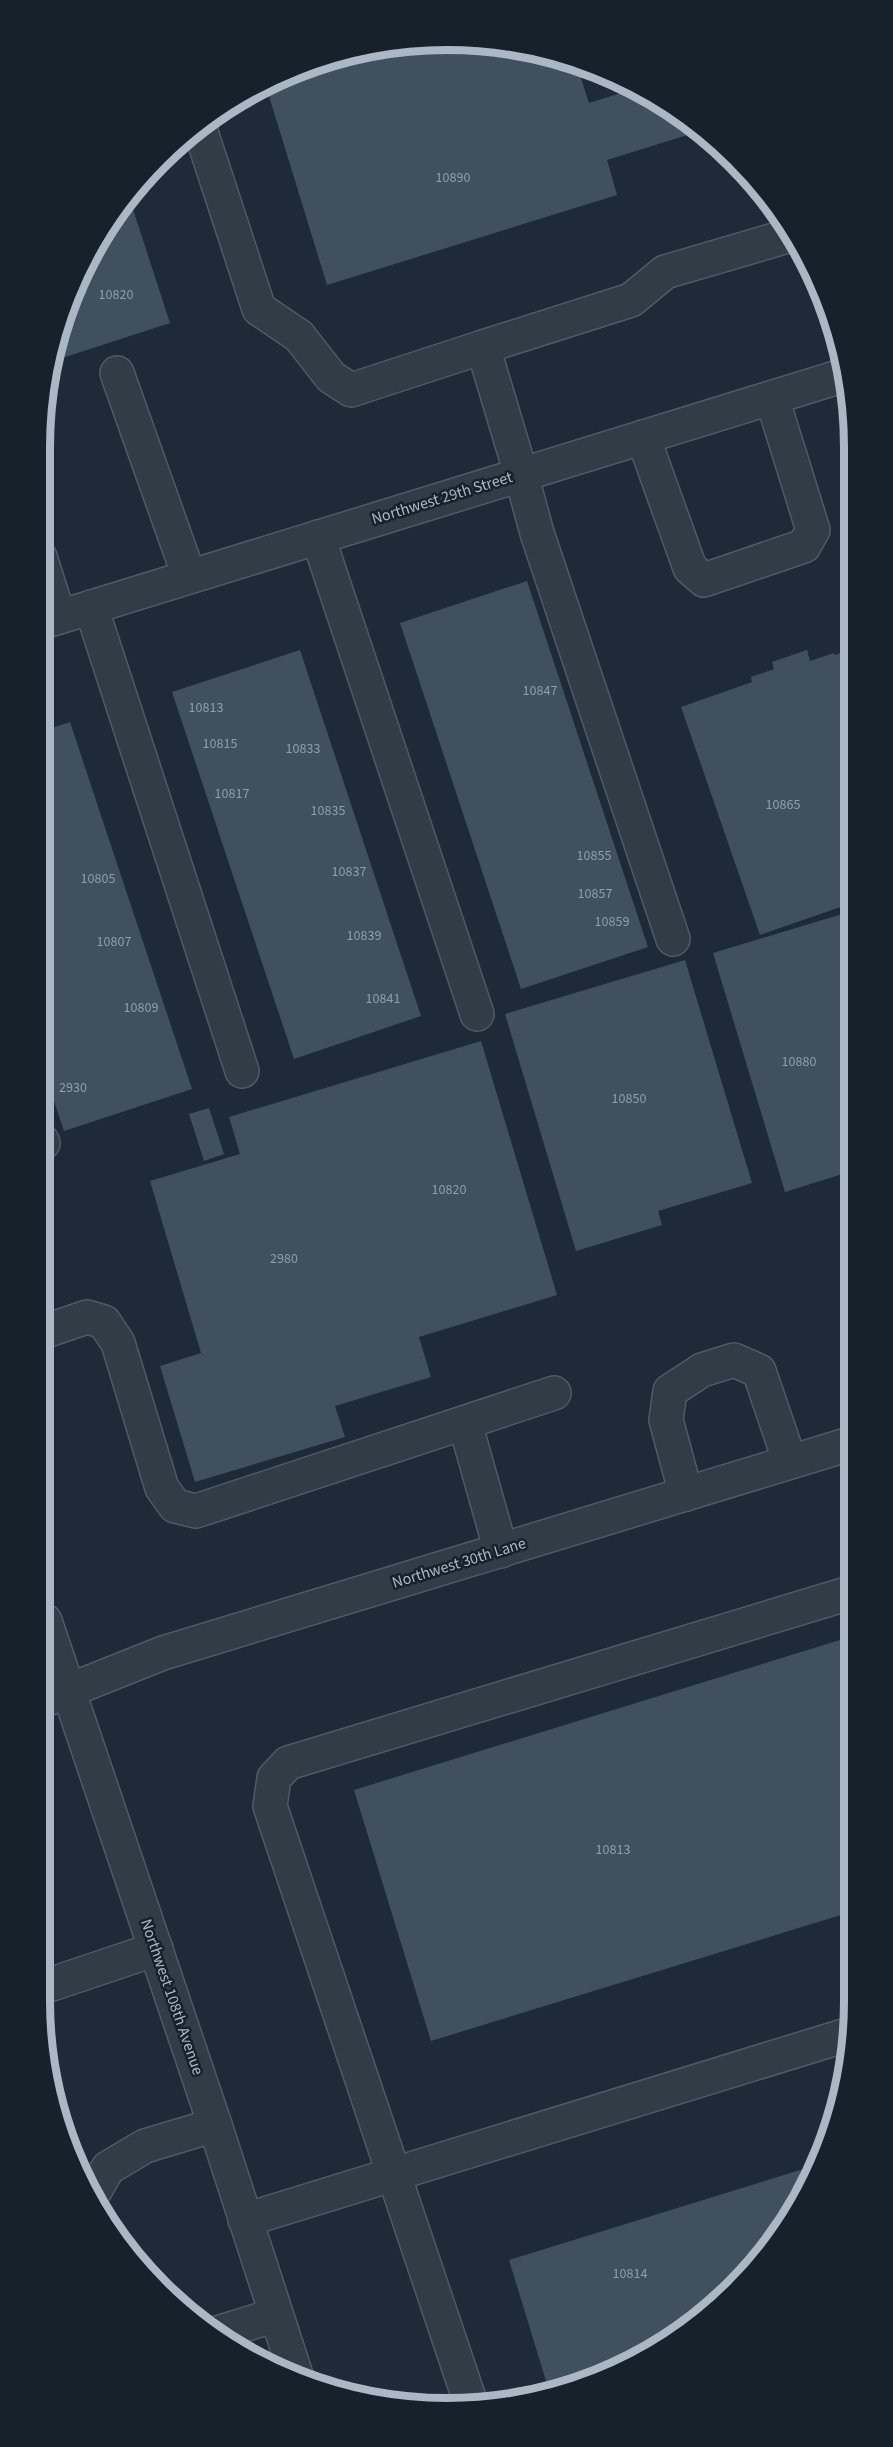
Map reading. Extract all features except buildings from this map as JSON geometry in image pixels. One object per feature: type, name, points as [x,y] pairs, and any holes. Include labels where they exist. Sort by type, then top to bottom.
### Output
[{"type":"street","points":[[202,135],[259,309],[299,336],[331,377],[351,390],[631,300],[665,272],[784,237]]},
{"type":"street","points":[[483,347],[537,533],[673,939]]},
{"type":"street","points":[[117,373],[189,576]]},
{"type":"street","name":"Northwest 29th Street","points":[[50,620],[837,377]]},
{"type":"street","points":[[643,437],[690,568],[704,580],[804,546],[813,530],[772,398]]},
{"type":"street","points":[[318,537],[477,1014]]},
{"type":"street","points":[[91,607],[242,1071]]},
{"type":"street","points":[[50,1330],[87,1317],[104,1322],[118,1343],[162,1488],[175,1506],[196,1511],[554,1393]]},
{"type":"street","points":[[686,1494],[666,1420],[670,1390],[702,1370],[713,1366],[734,1360],[759,1371],[790,1462]]},
{"type":"street","points":[[465,1423],[501,1551]]},
{"type":"street","name":"Northwest 30th Lane","points":[[56,1696],[163,1653],[844,1446]]},
{"type":"street","points":[[469,2397],[270,1806],[274,1778],[288,1763],[844,1595]]},
{"type":"street","name":"Northwest 108th Avenue","points":[[50,1655],[56,1696],[156,1949],[293,2366]]},
{"type":"street","points":[[50,1985],[156,1949]]},
{"type":"street","points":[[245,2220],[393,2172],[842,2036]]},
{"type":"street","points":[[97,2188],[108,2168],[145,2146],[215,2125]]},
{"type":"street","points":[[225,2331],[276,2315]]}]
